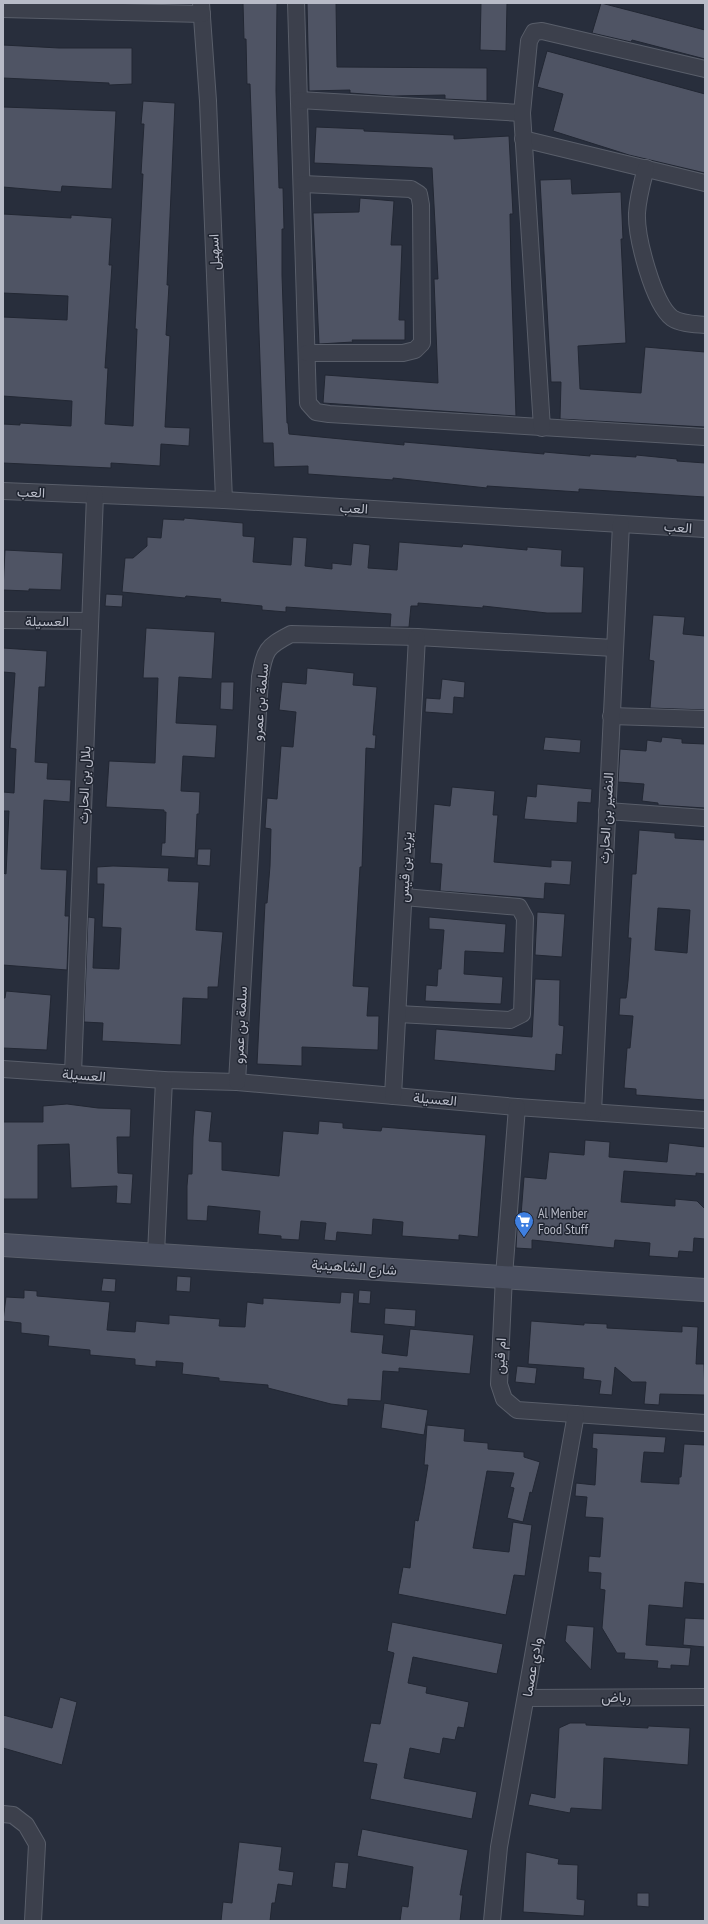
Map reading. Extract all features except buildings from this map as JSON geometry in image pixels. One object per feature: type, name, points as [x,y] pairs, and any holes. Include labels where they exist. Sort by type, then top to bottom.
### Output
[{"type":"street","points":[[296,3],[308,403],[316,412],[542,428],[705,437]]},
{"type":"street","points":[[3,9],[202,9]]},
{"type":"street","name":"اسهيل","points":[[202,9],[208,101],[224,500]]},
{"type":"street","points":[[542,428],[522,113],[529,41],[534,32],[542,31],[705,69]]},
{"type":"street","points":[[299,100],[522,113]]},
{"type":"street","points":[[523,139],[705,183]]},
{"type":"street","points":[[646,168],[638,194],[637,215],[639,236],[648,273],[663,306],[673,318],[685,323],[705,325]]},
{"type":"street","points":[[302,184],[411,189],[419,194],[421,205],[422,343],[415,350],[403,353],[307,353]]},
{"type":"street","name":"العب","points":[[3,491],[224,500],[705,529]]},
{"type":"street","name":"بلال بن الحارث","points":[[73,1074],[95,495]]},
{"type":"street","name":"النضير بن الحارث","points":[[593,1112],[621,524]]},
{"type":"street","name":"العسيلة","points":[[3,620],[90,621]]},
{"type":"street","name":"سلمة بن عمرو","points":[[237,1082],[260,677],[264,654],[276,642],[291,634],[417,638],[614,648]]},
{"type":"street","name":"يزيد بن قيس","points":[[393,1096],[417,638]]},
{"type":"street","points":[[611,716],[705,719]]},
{"type":"street","points":[[607,811],[705,818]]},
{"type":"street","points":[[398,1014],[510,1020],[522,1014],[525,918],[519,907],[404,897]]},
{"type":"street","name":"العسيلة","points":[[3,1069],[164,1080],[237,1082],[517,1107],[705,1120]]},
{"type":"street","points":[[156,1254],[164,1080]]},
{"type":"street","name":"ام قين","points":[[517,1107],[504,1276],[499,1384],[504,1399],[517,1410],[705,1423]]},
{"type":"street","name":"شارع الشاهينية","points":[[3,1245],[705,1290]]},
{"type":"street","name":"وادي عصما","points":[[492,1921],[499,1847],[576,1414]]},
{"type":"street","name":"رباض","points":[[526,1698],[705,1696]]},
{"type":"street","points":[[3,1814],[12,1814],[26,1825],[37,1844],[33,1921]]},
{"type":"place","name":"Al Menber Food Stuff","points":[[524,1238]]}]
